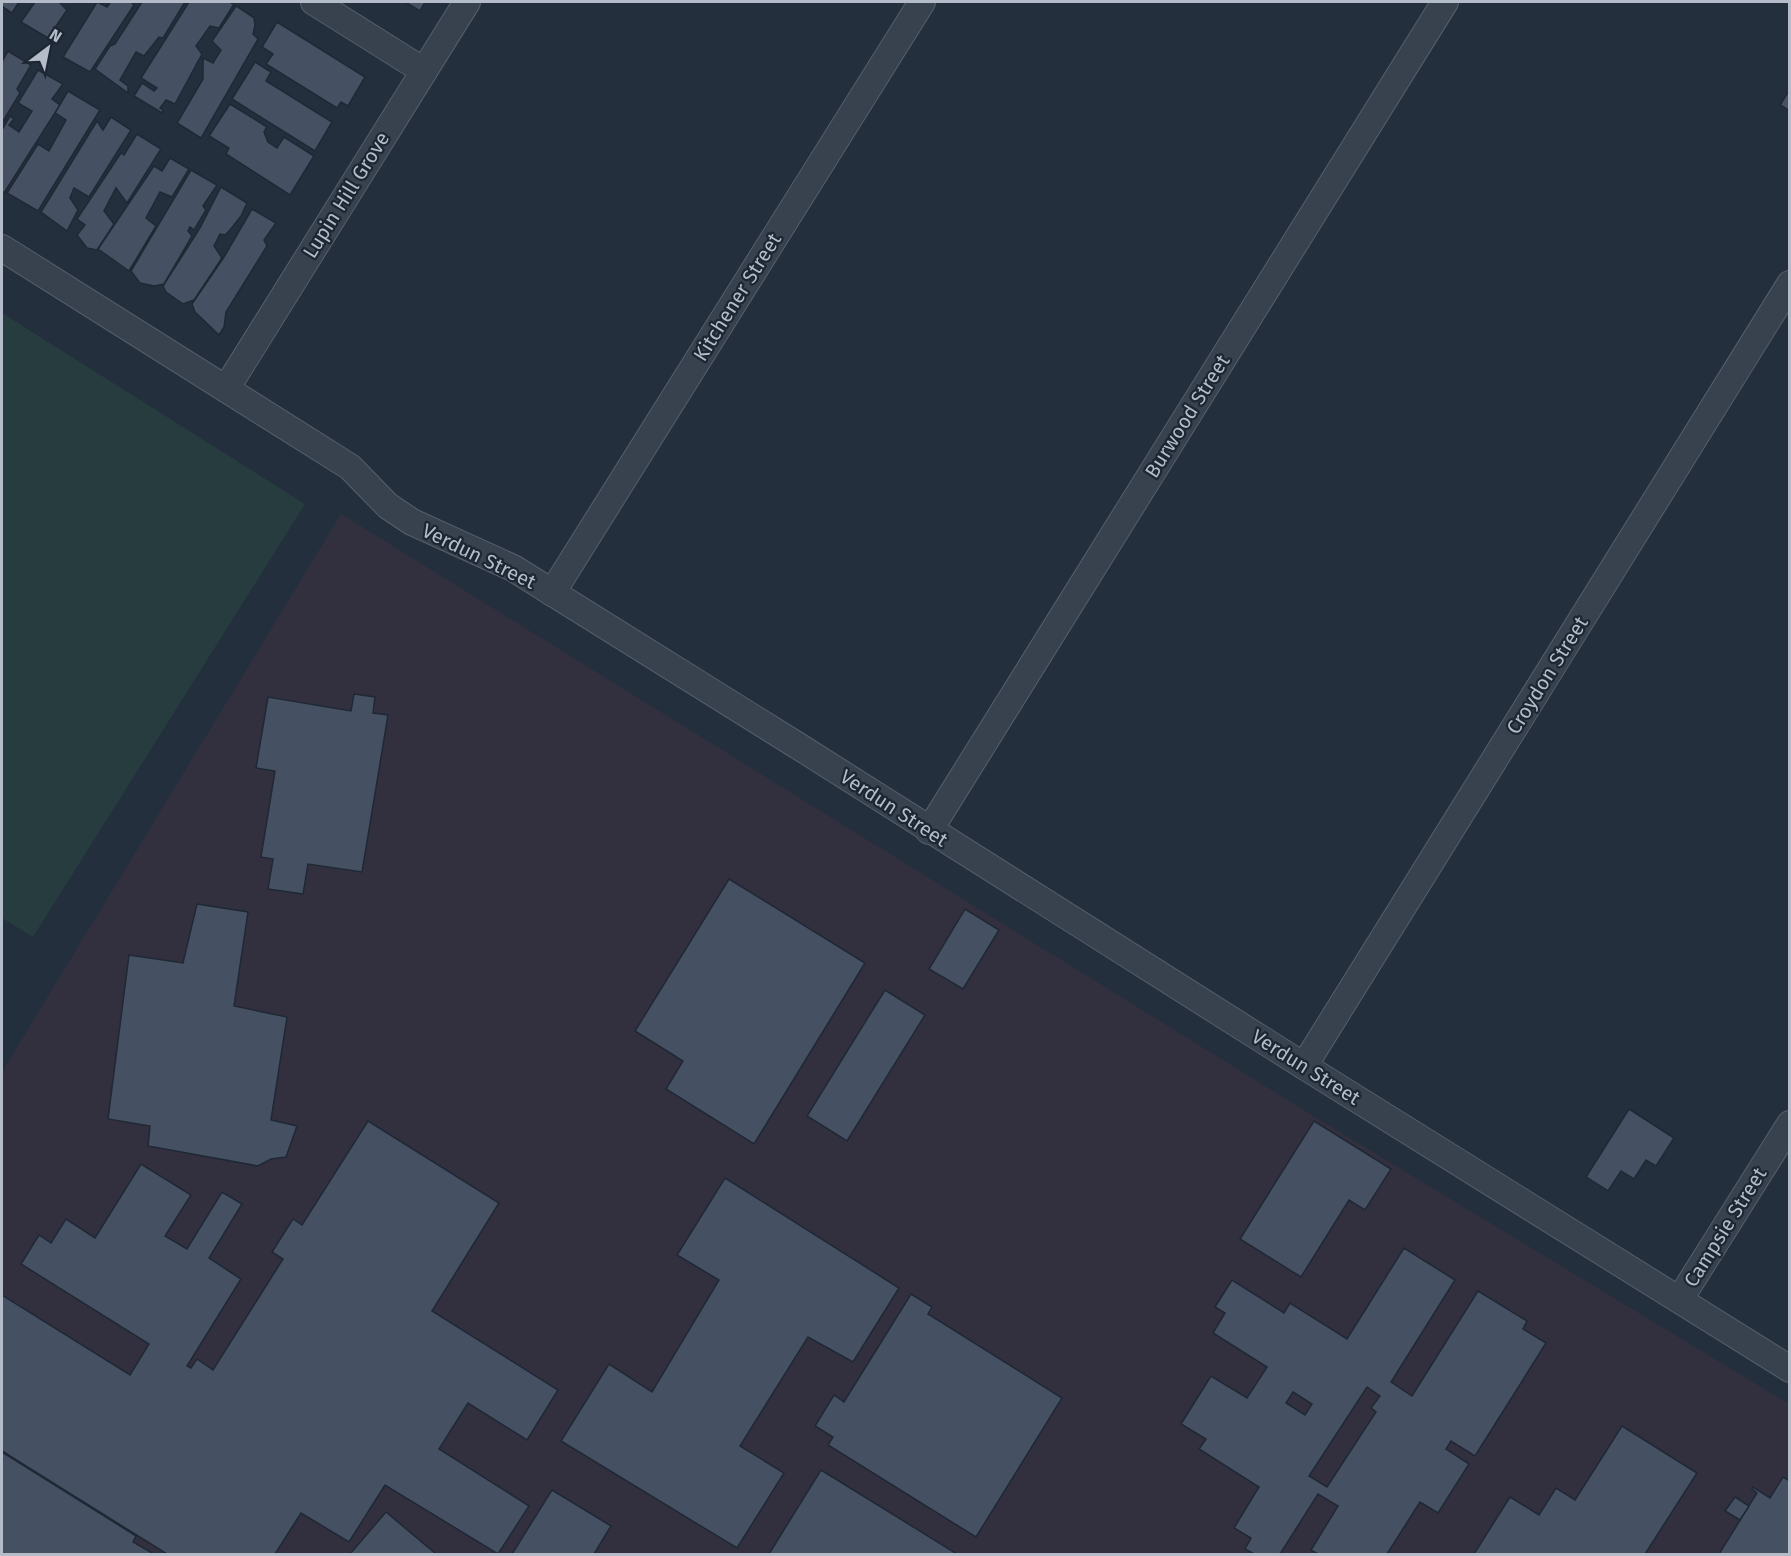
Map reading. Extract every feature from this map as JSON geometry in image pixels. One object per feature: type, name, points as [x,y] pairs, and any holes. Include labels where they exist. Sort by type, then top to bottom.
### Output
[{"type":"street","points":[[314,2],[424,71]]},
{"type":"street","name":"Lupin Hill Grove","points":[[226,389],[467,2]]},
{"type":"street","name":"Kitchener Street","points":[[552,593],[922,2]]},
{"type":"street","name":"Burwood Street","points":[[929,831],[1445,2]]},
{"type":"street","name":"Verdun Street","points":[[2,248],[350,467],[388,506],[412,522],[436,535],[491,557],[552,593],[1304,1066],[1790,1368]]},
{"type":"street","name":"Croydon Street","points":[[1304,1066],[1790,284]]},
{"type":"street","name":"Campsie Street","points":[[1680,1299],[1790,1124]]},
{"type":"shaded area","points":[[341,514],[1315,1117],[1789,1404],[1789,1554],[2,1554],[2,1072]]},
{"type":"green space","points":[[2,313],[305,504],[33,937],[2,918]]},
{"type":"building","points":[[2,2],[19,2],[12,13],[2,6]]},
{"type":"building","points":[[35,2],[62,2],[60,3],[67,10],[48,38],[21,22]]},
{"type":"building","points":[[97,2],[107,7],[110,3],[108,2],[131,2],[134,5],[90,72],[63,57]]},
{"type":"building","points":[[142,2],[185,2],[163,38],[159,37],[144,56],[136,52],[120,80],[128,86],[128,93],[95,69],[110,46],[115,44]]},
{"type":"building","points":[[189,2],[234,4],[219,28],[210,26],[196,46],[202,54],[175,104],[166,100],[160,108],[163,110],[162,113],[134,96],[142,83],[154,91],[157,88],[141,78]]},
{"type":"building","points":[[405,2],[425,2],[420,11]]},
{"type":"building","points":[[236,6],[254,18],[253,34],[258,39],[201,138],[177,123],[203,79],[203,58],[213,63],[221,50],[212,41]]},
{"type":"building","points":[[277,22],[365,77],[348,106],[341,102],[337,108],[266,64],[273,54],[262,47]]},
{"type":"building","points":[[8,51],[31,65],[17,89],[20,93],[2,123],[2,62]]},
{"type":"building","points":[[255,62],[271,72],[266,81],[332,122],[315,151],[232,99]]},
{"type":"building","points":[[38,70],[63,84],[52,99],[60,105],[4,193],[2,191],[2,130],[10,116],[14,119],[9,125],[19,132],[32,111],[18,103]]},
{"type":"building","points":[[1790,89],[1790,111],[1780,105]]},
{"type":"building","points":[[68,91],[100,110],[38,211],[7,193],[38,144],[49,151],[66,120],[55,113]]},
{"type":"building","points":[[230,104],[267,127],[264,132],[268,142],[277,148],[284,137],[314,156],[290,195],[226,154],[229,148],[209,136]]},
{"type":"building","points":[[111,117],[131,130],[89,197],[74,188],[70,198],[78,210],[67,231],[41,212],[97,121],[103,130]]},
{"type":"building","points":[[137,134],[161,149],[127,203],[116,188],[104,211],[114,224],[97,250],[87,248],[77,235],[85,225],[77,219],[121,153],[124,155]]},
{"type":"building","points":[[170,158],[189,169],[172,197],[160,192],[146,218],[156,226],[129,271],[98,249],[154,166],[162,171]]},
{"type":"building","points":[[191,170],[217,185],[203,206],[206,210],[194,230],[190,227],[188,231],[192,236],[164,284],[154,286],[140,283],[131,271]]},
{"type":"building","points":[[221,187],[247,203],[241,216],[225,235],[220,234],[214,246],[222,258],[194,300],[183,304],[166,292],[163,286],[200,228]]},
{"type":"building","points":[[252,209],[276,223],[264,240],[267,246],[226,312],[224,327],[219,335],[195,312],[192,304],[224,257]]},
{"type":"building","points":[[354,694],[375,697],[373,713],[388,715],[362,872],[308,864],[303,894],[268,889],[273,859],[261,857],[275,771],[256,768],[268,697],[351,711]]},
{"type":"building","points":[[729,879],[865,963],[754,1144],[666,1089],[683,1061],[635,1031]]},
{"type":"building","points":[[197,904],[248,912],[234,1006],[287,1017],[271,1120],[297,1126],[286,1157],[271,1159],[258,1166],[148,1146],[150,1126],[108,1119],[129,955],[183,963]]},
{"type":"building","points":[[965,909],[999,930],[963,989],[929,969]]},
{"type":"building","points":[[885,990],[925,1015],[847,1141],[807,1116]]},
{"type":"building","points":[[1629,1109],[1674,1138],[1656,1166],[1646,1160],[1634,1179],[1621,1171],[1608,1191],[1586,1177]]},
{"type":"building","points":[[368,1121],[499,1203],[432,1311],[558,1390],[527,1440],[468,1403],[439,1449],[529,1506],[498,1554],[385,1485],[349,1542],[301,1513],[275,1554],[167,1554],[2,1451],[2,1295],[130,1375],[149,1344],[21,1264],[39,1235],[51,1243],[66,1219],[95,1238],[141,1164],[191,1195],[165,1236],[187,1249],[222,1192],[242,1204],[209,1258],[241,1279],[187,1366],[191,1368],[197,1359],[213,1370],[283,1259],[272,1252],[293,1219],[302,1225]]},
{"type":"building","points":[[1314,1121],[1391,1169],[1365,1210],[1349,1200],[1301,1277],[1240,1239]]},
{"type":"building","points":[[725,1178],[899,1288],[853,1362],[808,1337],[740,1446],[784,1473],[737,1548],[561,1441],[609,1364],[652,1392],[719,1280],[677,1255]]},
{"type":"building","points":[[1404,1248],[1455,1280],[1391,1382],[1412,1396],[1478,1291],[1527,1321],[1523,1329],[1546,1343],[1475,1456],[1451,1441],[1446,1449],[1469,1464],[1438,1513],[1420,1502],[1387,1554],[1318,1554],[1311,1550],[1338,1506],[1318,1494],[1280,1554],[1254,1554],[1245,1549],[1251,1538],[1234,1528],[1259,1487],[1199,1449],[1206,1439],[1181,1424],[1211,1376],[1247,1398],[1267,1367],[1213,1333],[1225,1313],[1215,1307],[1232,1280],[1284,1313],[1290,1303],[1347,1339]],"holes":[[[1367,1387],[1380,1396],[1371,1408],[1376,1412],[1327,1487],[1309,1476]],[[1293,1392],[1312,1404],[1305,1415],[1286,1403]]]},
{"type":"building","points":[[911,1294],[932,1307],[928,1314],[1062,1398],[976,1537],[828,1445],[833,1437],[815,1426],[834,1395],[844,1402]]},
{"type":"building","points":[[1622,1426],[1697,1473],[1645,1554],[1474,1554],[1510,1497],[1539,1515],[1556,1488],[1575,1500]]},
{"type":"building","points":[[2,1452],[136,1536],[133,1542],[154,1554],[2,1554]]},
{"type":"building","points":[[821,1470],[957,1554],[769,1554]]},
{"type":"building","points":[[1783,1477],[1790,1481],[1790,1554],[1719,1554],[1757,1493],[1752,1489],[1753,1487],[1770,1498]]},
{"type":"building","points":[[552,1490],[611,1526],[594,1554],[512,1554]]},
{"type":"building","points":[[1735,1497],[1749,1506],[1740,1520],[1725,1511]]},
{"type":"building","points":[[386,1512],[436,1554],[350,1554]]}]
